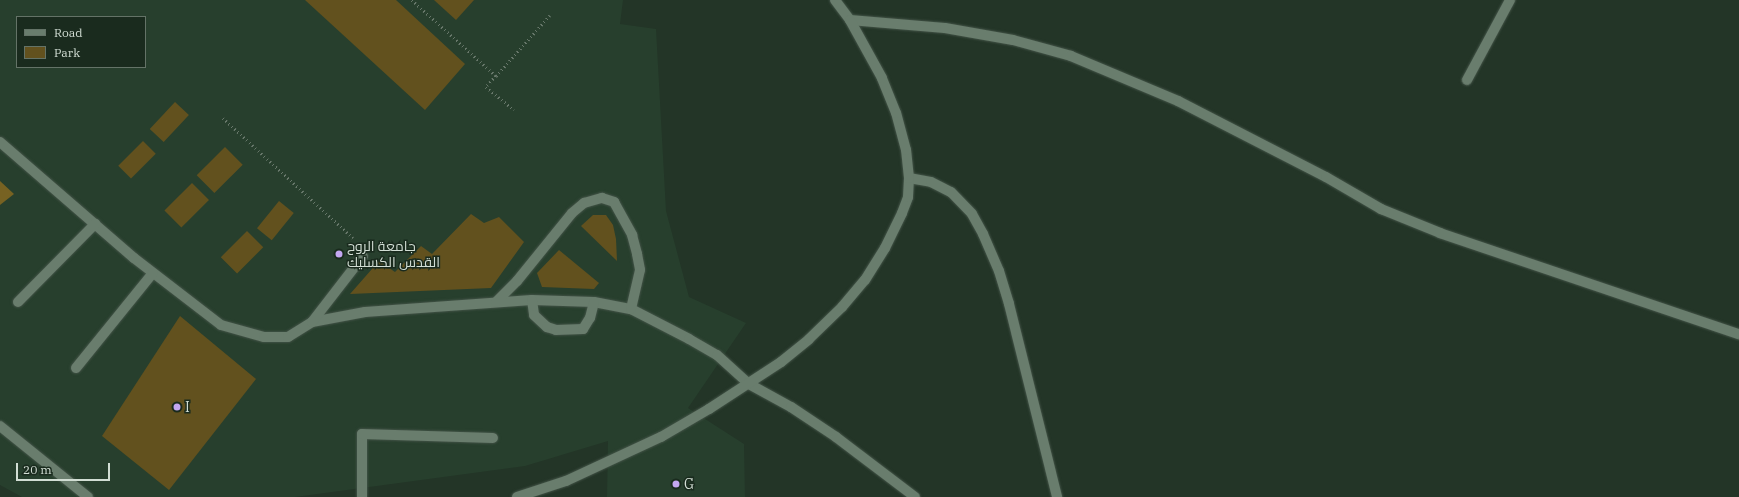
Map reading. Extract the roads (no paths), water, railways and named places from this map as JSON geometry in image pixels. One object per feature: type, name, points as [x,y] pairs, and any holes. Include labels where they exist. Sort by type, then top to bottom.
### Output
[{"type":"street","points":[[518,497],[566,481],[661,438],[749,384],[781,362],[809,339],[842,307],[864,280],[885,248],[908,197],[909,178],[906,150],[896,113],[879,72],[850,20],[835,0]]},
{"type":"street","points":[[1467,80],[1510,0]]},
{"type":"street","points":[[850,20],[945,28],[1013,40],[1071,56],[1178,101],[1326,177],[1382,209],[1440,233],[1739,334]]},
{"type":"street","points":[[0,142],[95,224],[221,325],[264,337],[288,337],[312,322],[362,256]]},
{"type":"street","points":[[909,178],[931,182],[950,192],[972,214],[983,234],[1009,304],[1057,497]]},
{"type":"street","points":[[496,302],[517,281],[572,214],[584,203],[602,198],[614,202],[632,234],[634,241],[640,270],[631,309]]},
{"type":"street","points":[[18,302],[95,224]]},
{"type":"street","points":[[76,368],[154,272]]},
{"type":"street","points":[[312,322],[365,312],[532,300],[594,302],[631,309],[717,355],[749,384],[792,407],[836,437],[915,497]]},
{"type":"street","points":[[532,300],[534,315],[547,327],[556,330],[583,329],[590,318],[594,302]]},
{"type":"street","points":[[0,426],[88,497]]},
{"type":"street","points":[[362,497],[362,434],[494,438]]},
{"type":"place","name":"جامعة الروح القدس الكسليك","points":[[339,254]]},
{"type":"place","name":"I","points":[[177,407]]},
{"type":"place","name":"G","points":[[676,484]]}]
